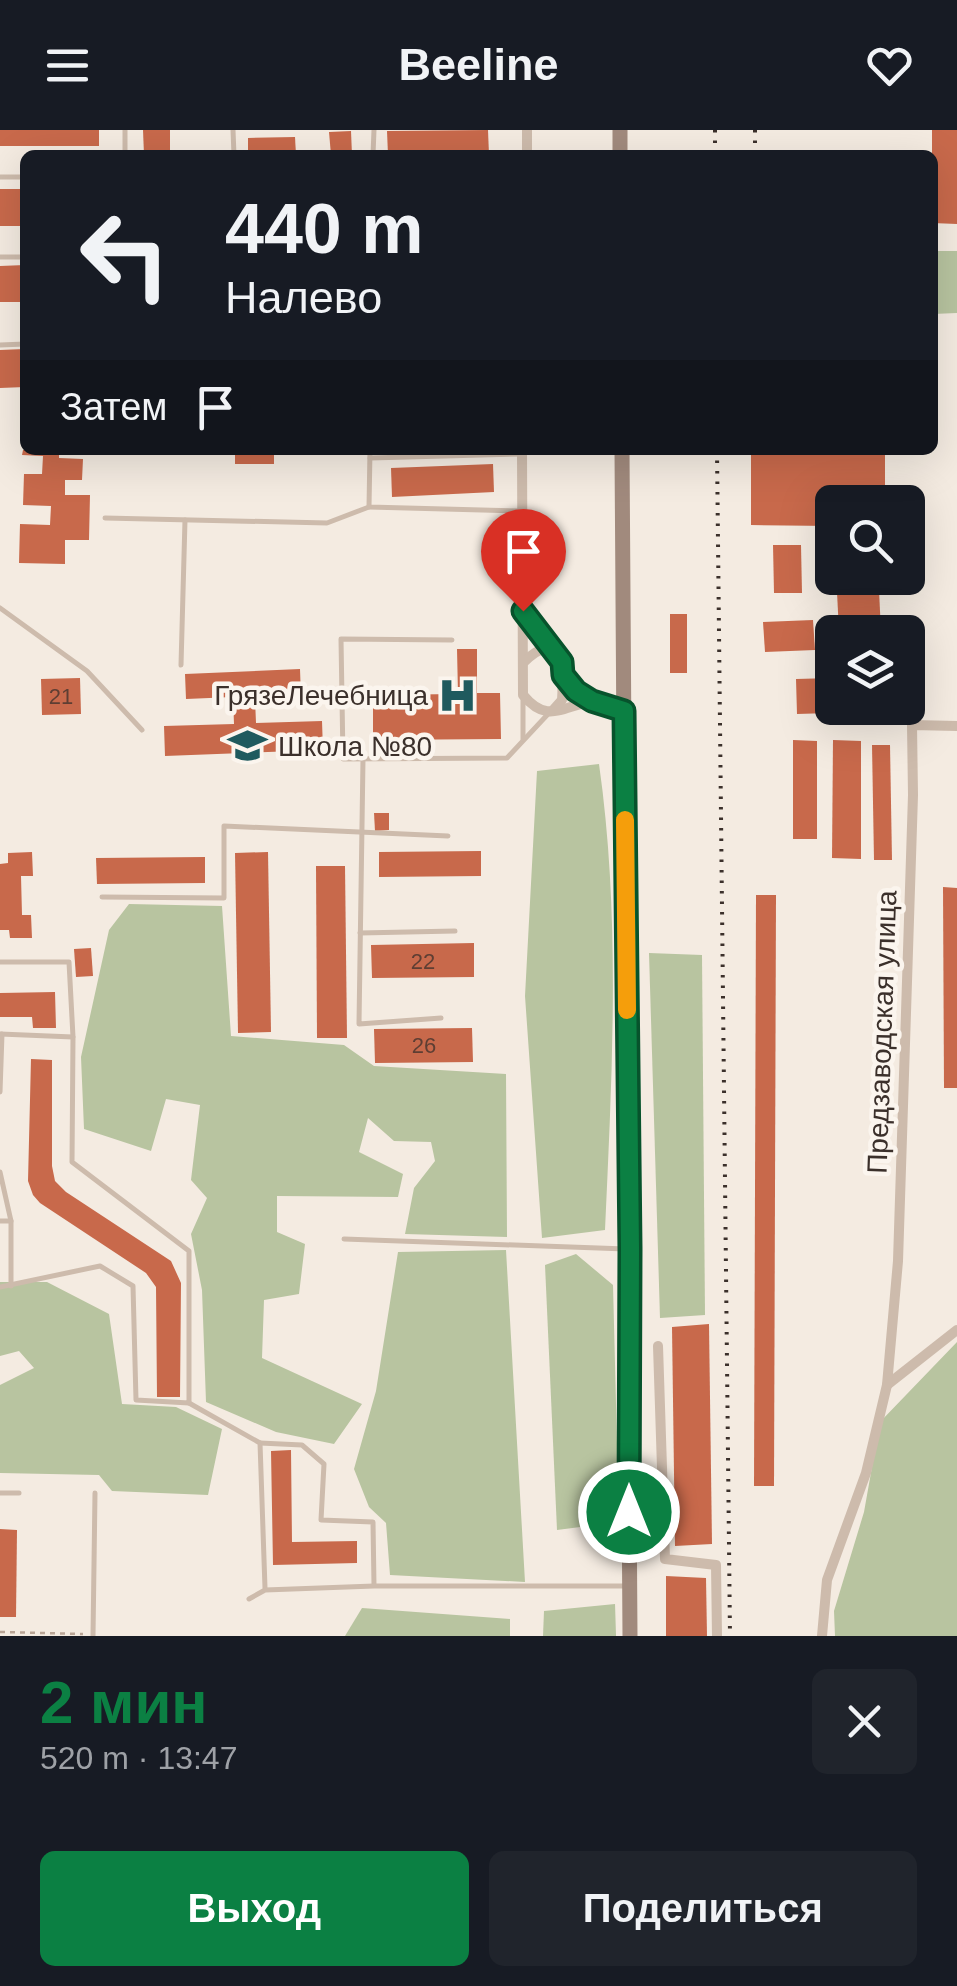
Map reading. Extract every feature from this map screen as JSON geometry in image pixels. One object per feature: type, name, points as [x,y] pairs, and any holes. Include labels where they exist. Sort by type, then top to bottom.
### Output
[{"type":"main road","points":[[622,455],[630,1636]]},
{"type":"street","points":[[522,455],[522,695],[536,709],[549,713],[592,701]]},
{"type":"street","points":[[523,611],[562,662],[562,700],[549,713]]},
{"type":"street","points":[[523,662],[540,649],[554,652]]},
{"type":"street","points":[[563,675],[576,691],[592,701],[624,711]]},
{"type":"street","name":"Предзаводская улица","points":[[822,1636],[827,1580],[866,1473],[888,1385],[898,1242],[912,725],[957,726]]},
{"type":"street","points":[[888,1385],[957,1330]]},
{"type":"street","points":[[658,1346],[665,1559],[716,1565],[717,1636]]},
{"type":"lane","points":[[369,507],[370,455]]},
{"type":"lane","points":[[105,518],[327,523],[369,507],[521,511]]},
{"type":"lane","points":[[181,665],[185,520]]},
{"type":"lane","points":[[0,608],[87,671],[142,730]]},
{"type":"lane","points":[[452,640],[341,639],[343,759],[507,758],[549,713]]},
{"type":"lane","points":[[522,695],[523,739]]},
{"type":"lane","points":[[363,759],[359,1024],[441,1018]]},
{"type":"lane","points":[[102,898],[224,898],[224,826],[448,836]]},
{"type":"lane","points":[[360,933],[456,932]]},
{"type":"lane","points":[[0,962],[69,962],[72,1162],[190,1251],[189,1403]]},
{"type":"lane","points":[[0,1092],[1,1034],[73,1037]]},
{"type":"lane","points":[[0,1172],[10,1221],[11,1286]]},
{"type":"lane","points":[[0,1221],[10,1221]]},
{"type":"lane","points":[[344,1239],[630,1249]]},
{"type":"lane","points":[[0,1286],[100,1266],[132,1286],[136,1400],[189,1403],[260,1443],[302,1445],[324,1464],[322,1520],[374,1522],[374,1586]]},
{"type":"lane","points":[[260,1443],[265,1590]]},
{"type":"lane","points":[[0,1493],[19,1494]]},
{"type":"lane","points":[[93,1635],[96,1493]]},
{"type":"lane","points":[[248,1599],[265,1590],[374,1586],[628,1586]]},
{"type":"path","points":[[0,1632],[93,1635]]},
{"type":"green space","points":[[938,251],[957,251],[957,313],[938,314]]},
{"type":"green space","points":[[599,764],[612,938],[605,1230],[542,1238],[525,996],[537,771]]},
{"type":"green space","points":[[129,904],[222,906],[231,1036],[344,1045],[374,1066],[506,1074],[507,1237],[405,1234],[414,1188],[435,1161],[431,1142],[394,1141],[368,1118],[359,1152],[403,1174],[398,1197],[277,1196],[277,1232],[305,1244],[299,1294],[264,1300],[262,1358],[362,1404],[334,1444],[276,1432],[206,1402],[202,1290],[191,1234],[207,1198],[191,1180],[200,1105],[166,1099],[151,1151],[84,1129],[81,1057],[109,930]]},
{"type":"green space","points":[[649,953],[702,955],[705,1315],[660,1318]]},
{"type":"green space","points":[[506,1250],[525,1582],[390,1575],[386,1523],[369,1507],[354,1469],[376,1391],[398,1252]]},
{"type":"green space","points":[[576,1254],[613,1285],[619,1522],[557,1530],[545,1265]]},
{"type":"green space","points":[[0,1282],[47,1282],[109,1314],[122,1404],[176,1407],[222,1429],[208,1495],[112,1491],[99,1475],[0,1473],[0,1385],[34,1368],[19,1351],[0,1356]]},
{"type":"green space","points":[[957,1342],[957,1636],[835,1636],[834,1611],[864,1512],[880,1422]]},
{"type":"green space","points":[[615,1604],[616,1636],[543,1636],[544,1611]]},
{"type":"green space","points":[[362,1608],[510,1619],[510,1636],[345,1636]]},
{"type":"building","points":[[0,130],[99,130],[99,146],[0,146]]},
{"type":"building","points":[[143,130],[170,130],[170,150],[144,150]]},
{"type":"building","points":[[488,130],[489,150],[388,150],[387,131]]},
{"type":"building","points":[[932,130],[957,130],[957,224],[938,223],[938,150],[932,150]]},
{"type":"building","points":[[351,131],[352,150],[331,150],[329,132]]},
{"type":"building","points":[[295,137],[296,150],[248,150],[248,138]]},
{"type":"building","points":[[0,189],[20,189],[20,226],[0,226]]},
{"type":"building","points":[[20,265],[20,302],[0,302],[0,266]]},
{"type":"building","points":[[20,349],[20,387],[0,388],[0,350]]},
{"type":"building","points":[[22,455],[59,455],[83,459],[82,480],[65,480],[65,495],[90,495],[89,540],[65,540],[65,564],[19,563],[20,524],[50,525],[51,506],[23,505],[24,474],[42,474],[43,456]]},
{"type":"building","points":[[235,455],[274,455],[274,464],[235,464]]},
{"type":"building","points":[[751,455],[885,455],[885,485],[815,485],[815,526],[751,525]]},
{"type":"building","points":[[493,464],[494,492],[392,497],[391,468]]},
{"type":"building","points":[[773,545],[801,545],[802,593],[774,593]]},
{"type":"building","points":[[837,595],[879,595],[880,615],[838,615]]},
{"type":"building","points":[[670,614],[687,614],[687,673],[670,673]]},
{"type":"building","points":[[813,620],[815,650],[765,652],[763,622]]},
{"type":"building","name":"ГрязеЛечебница","points":[[457,649],[477,649],[477,693],[500,693],[501,739],[373,740],[373,695],[458,694]]},
{"type":"building","points":[[300,669],[301,697],[255,699],[256,723],[322,721],[323,750],[165,756],[164,726],[234,724],[233,697],[186,699],[185,674]]},
{"type":"building","points":[[80,678],[81,714],[42,715],[41,679]]},
{"type":"building","points":[[815,678],[815,713],[797,714],[796,679]]},
{"type":"building","points":[[793,740],[817,741],[817,839],[793,839]]},
{"type":"building","points":[[833,740],[861,741],[861,859],[832,858]]},
{"type":"building","points":[[872,745],[890,745],[892,860],[874,860]]},
{"type":"building","points":[[374,813],[389,813],[389,830],[375,831]]},
{"type":"building","points":[[481,851],[481,876],[379,877],[379,852]]},
{"type":"building","points":[[32,852],[33,876],[21,876],[22,915],[31,915],[32,938],[10,938],[9,930],[0,930],[0,864],[8,863],[8,853]]},
{"type":"building","points":[[268,852],[271,1032],[238,1033],[235,853]]},
{"type":"building","points":[[205,857],[205,883],[97,884],[96,858]]},
{"type":"building","points":[[316,866],[345,866],[347,1038],[317,1038]]},
{"type":"building","points":[[943,887],[957,888],[957,1088],[944,1088]]},
{"type":"building","points":[[756,895],[776,895],[774,1486],[754,1486]]},
{"type":"building","points":[[474,943],[474,977],[372,978],[371,945]]},
{"type":"building","points":[[91,948],[93,976],[76,977],[74,949]]},
{"type":"building","points":[[55,992],[56,1028],[33,1028],[32,1017],[0,1017],[0,993]]},
{"type":"building","points":[[472,1028],[473,1062],[375,1063],[374,1029]]},
{"type":"building","points":[[31,1059],[52,1060],[55,1181],[171,1261],[181,1283],[180,1397],[157,1397],[156,1287],[146,1273],[33,1195],[28,1181]]},
{"type":"building","points":[[709,1324],[712,1544],[675,1546],[672,1327]]},
{"type":"building","points":[[291,1450],[292,1542],[357,1541],[357,1563],[273,1565],[271,1451]]},
{"type":"building","points":[[0,1529],[17,1530],[16,1617],[0,1617]]},
{"type":"building","points":[[666,1576],[706,1578],[707,1636],[666,1636]]},
{"type":"railway","points":[[715,130],[715,150]]},
{"type":"railway","points":[[755,130],[755,150]]},
{"type":"railway","points":[[717,455],[730,1636]]},
{"type":"slow traffic","points":[[625,820],[627,1010]]},
{"type":"place","name":"ГрязеЛечебница","points":[[458,695]]},
{"type":"place","name":"Школа №80","points":[[248,746]]},
{"type":"route","points":[[523,611],[562,662],[563,675],[576,691],[592,701],[624,711],[629,1512]]}]
